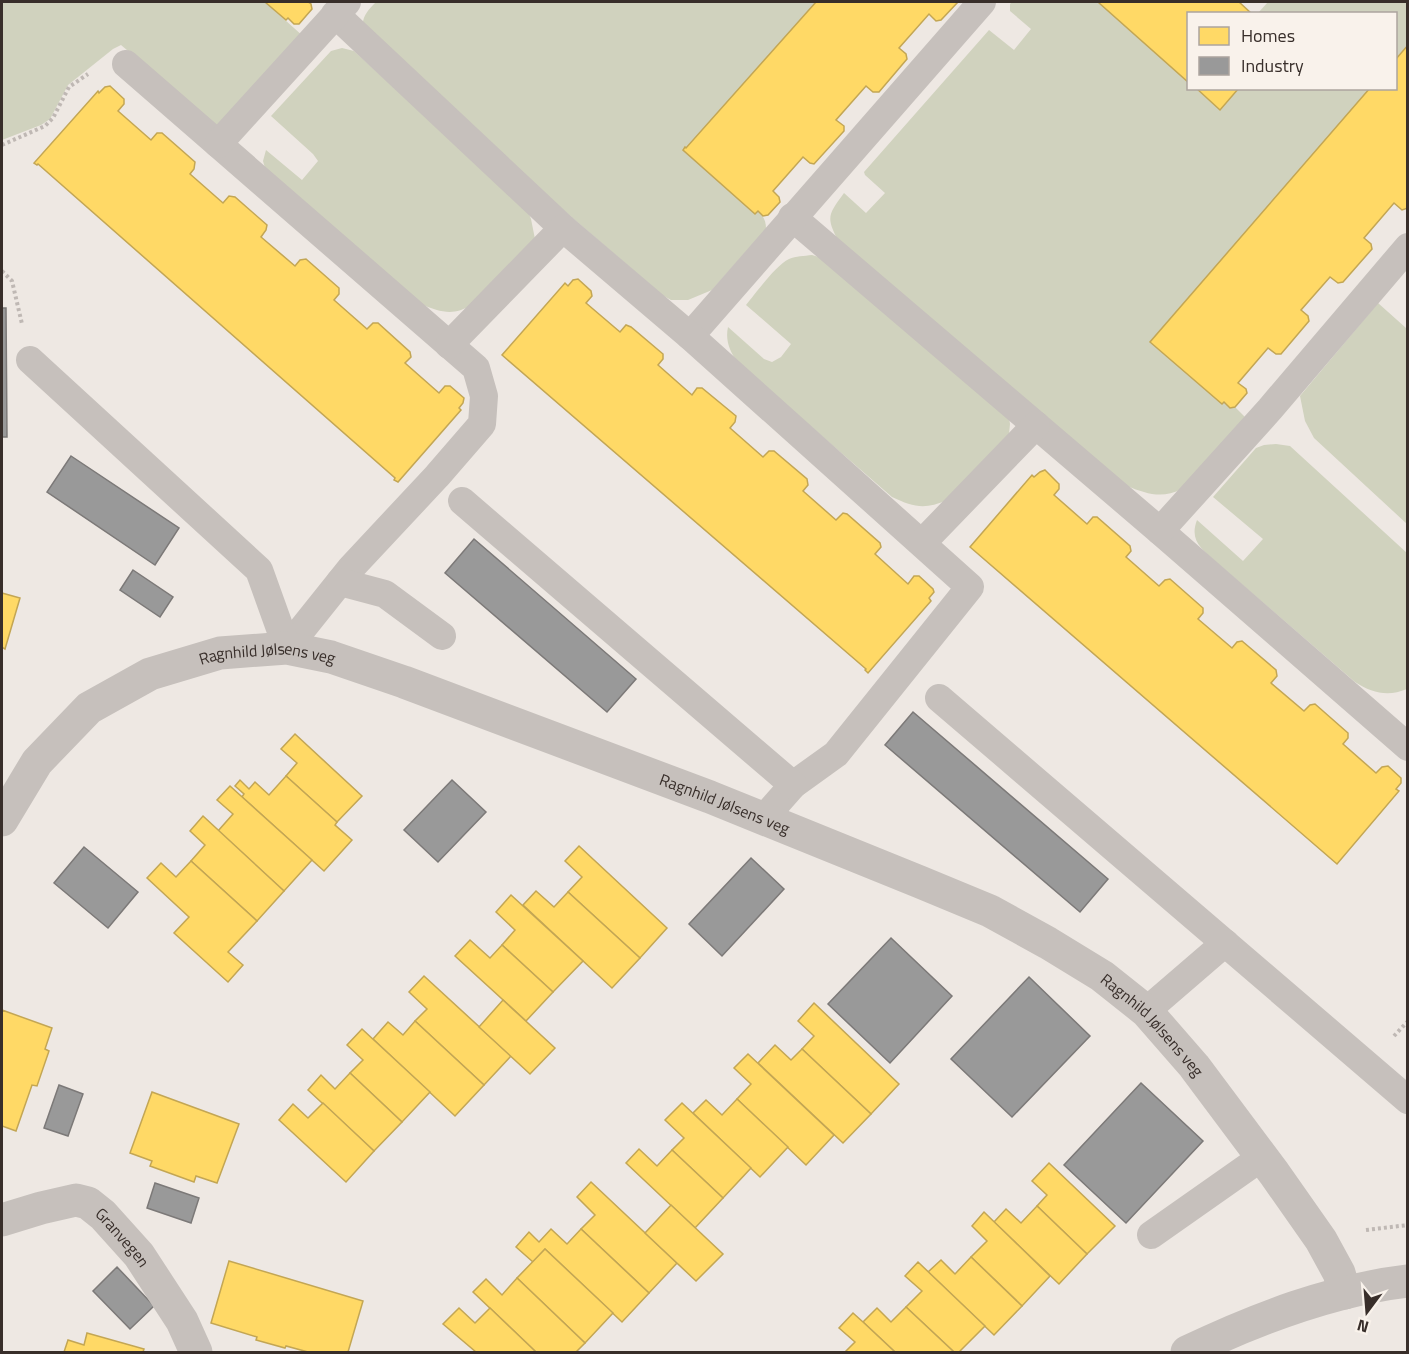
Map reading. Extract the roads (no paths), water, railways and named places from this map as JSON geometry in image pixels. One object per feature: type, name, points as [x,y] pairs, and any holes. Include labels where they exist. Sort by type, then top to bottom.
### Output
[{"type":"street","name":"Ragnhild Jølsens veg","points":[[2,820],[37,762],[89,708],[150,674],[220,653],[287,648],[331,657],[404,682],[700,793],[990,911],[1102,976],[1146,1011],[1194,1066],[1321,1240],[1339,1273],[1345,1293]]},
{"type":"street","name":"Granvegen","points":[[2,1221],[41,1208],[76,1200],[88,1203],[103,1215],[139,1256],[182,1321],[196,1353]]},
{"type":"street","points":[[1187,1353],[1249,1325],[1305,1304],[1345,1293],[1407,1281]]},
{"type":"lane","points":[[690,336],[982,2]]},
{"type":"lane","points":[[218,144],[341,8],[563,228],[690,336],[970,587],[836,754],[793,785],[763,819]]},
{"type":"lane","points":[[126,64],[476,368],[484,396],[482,424],[340,582],[287,648]]},
{"type":"lane","points":[[792,217],[1160,531],[1407,747]]},
{"type":"lane","points":[[449,345],[563,228]]},
{"type":"lane","points":[[1160,531],[1270,409],[1407,247]]},
{"type":"lane","points":[[30,360],[259,570],[287,648]]},
{"type":"lane","points":[[922,543],[1036,425]]},
{"type":"lane","points":[[462,501],[793,785]]},
{"type":"lane","points":[[340,582],[385,594],[442,636]]},
{"type":"lane","points":[[939,698],[1407,1100]]},
{"type":"lane","points":[[1146,1011],[1225,944]]},
{"type":"lane","points":[[1151,1235],[1262,1157]]}]
